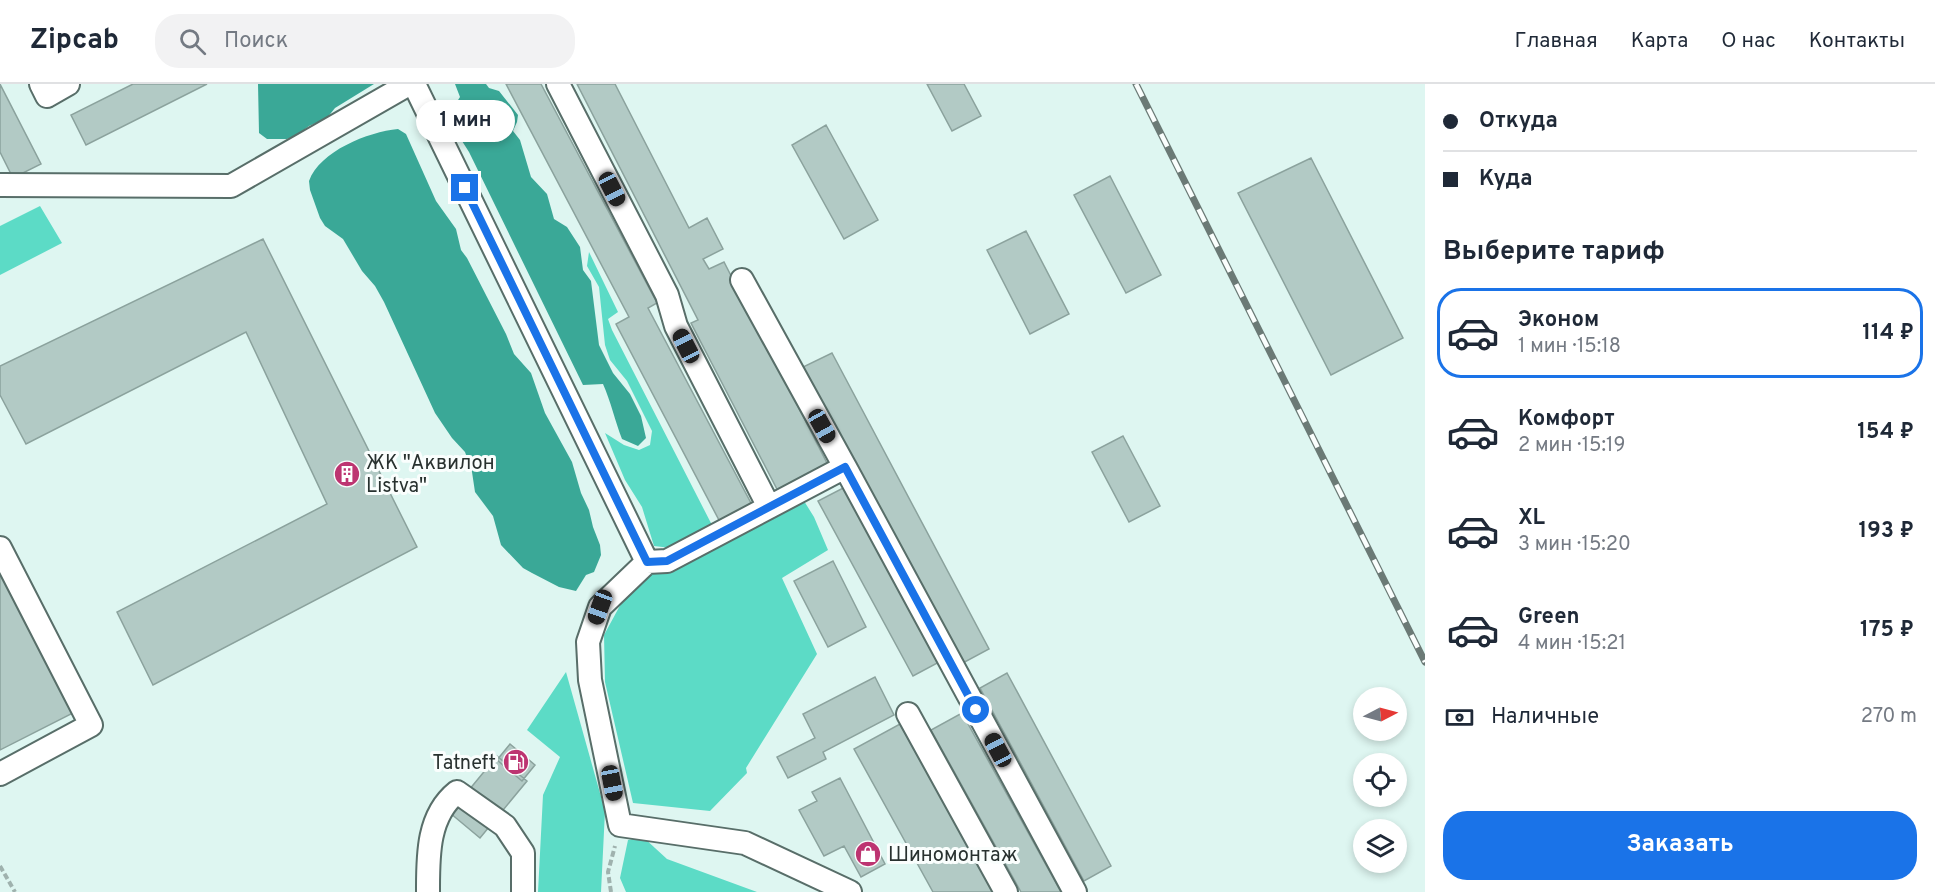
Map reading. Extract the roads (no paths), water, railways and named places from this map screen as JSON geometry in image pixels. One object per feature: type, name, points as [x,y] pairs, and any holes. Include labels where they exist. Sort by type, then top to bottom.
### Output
[{"type":"lane","points":[[41,84],[47,96],[68,84]]},
{"type":"lane","points":[[0,185],[231,186],[409,84]]},
{"type":"lane","points":[[414,84],[647,562]]},
{"type":"lane","points":[[558,84],[667,295],[676,326],[770,507]]},
{"type":"lane","points":[[742,280],[1075,892]]},
{"type":"lane","points":[[845,467],[667,561],[647,562],[600,607],[588,642],[590,680],[620,825],[745,843],[850,892]]},
{"type":"lane","points":[[0,548],[91,725],[0,774]]},
{"type":"lane","points":[[908,714],[1006,892]]},
{"type":"lane","points":[[428,892],[428,853],[436,818],[457,792],[505,826],[523,853],[523,892]]},
{"type":"railway","points":[[1136,84],[1425,662]]},
{"type":"place","name":"ЖК \"Аквилон Listva\"","points":[[347,474]]},
{"type":"place","name":"Tatneft","points":[[516,762]]},
{"type":"place","name":"Шиномонтаж","points":[[868,854]]}]
